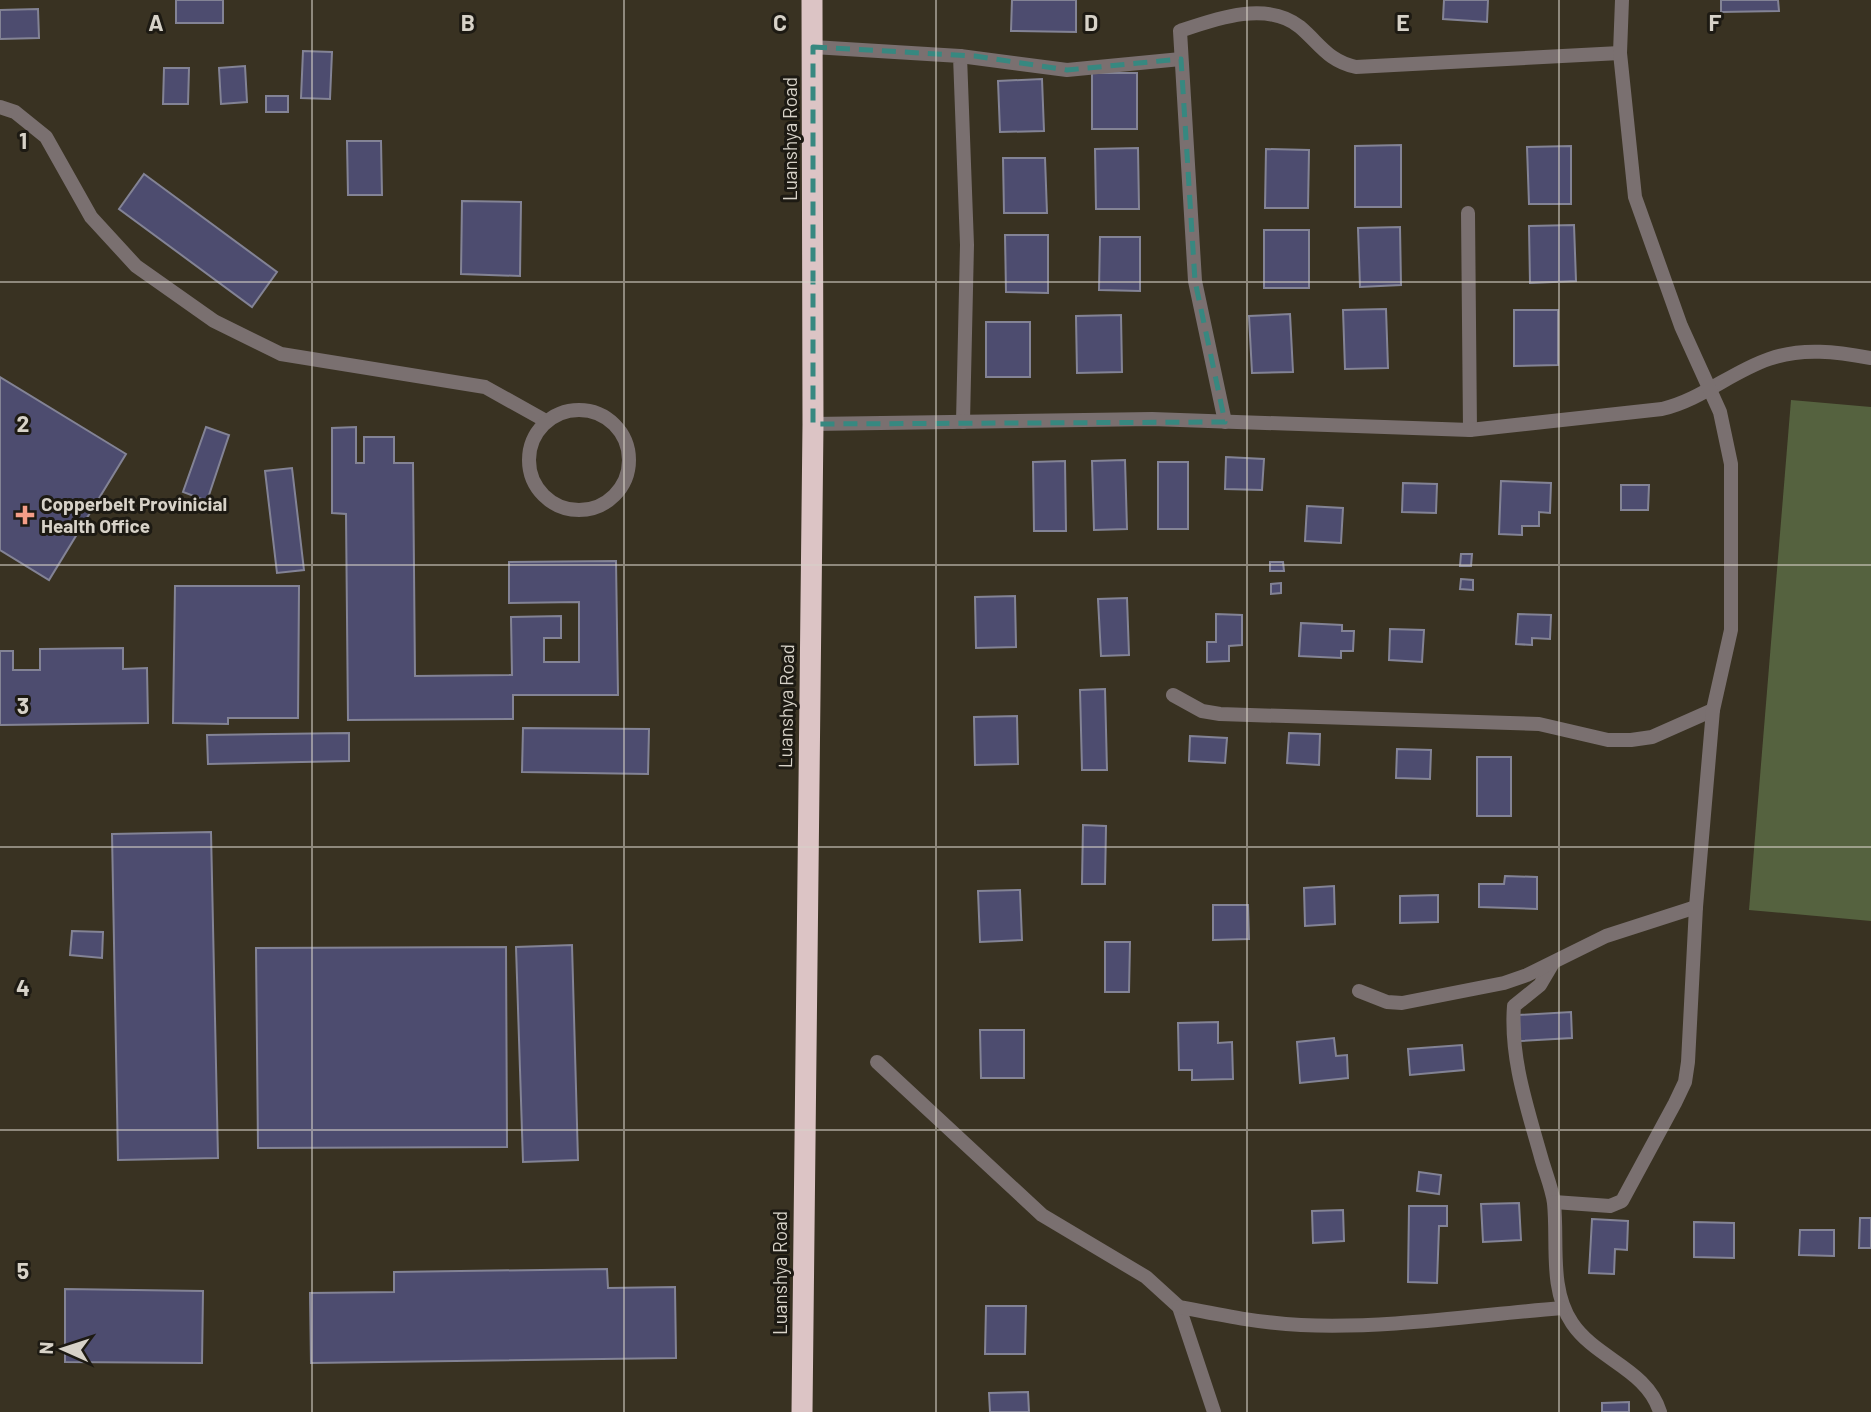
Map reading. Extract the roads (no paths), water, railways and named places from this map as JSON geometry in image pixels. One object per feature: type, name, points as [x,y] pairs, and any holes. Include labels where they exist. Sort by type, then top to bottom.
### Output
[{"type":"highway","name":"Luanshya Road","points":[[802,1412],[813,424],[813,0]]},
{"type":"street","points":[[1554,1202],[1610,1206],[1622,1201],[1685,1082],[1696,907],[1713,710],[1731,630],[1731,464],[1724,424],[1708,392],[1634,197],[1620,53],[1622,0]]},
{"type":"street","points":[[1225,422],[1195,281],[1180,31],[1234,15],[1266,13],[1298,25],[1328,56],[1339,63],[1356,66],[1620,53]]},
{"type":"street","points":[[813,47],[960,55],[1068,70],[1181,59]]},
{"type":"street","points":[[960,55],[967,245],[963,422]]},
{"type":"street","points":[[0,107],[15,112],[46,137],[91,216],[136,265],[214,321],[281,354],[485,387],[546,421],[578,410],[595,413],[610,421],[622,434],[628,451],[628,468],[623,485],[611,499],[596,508],[571,510],[547,500],[535,487],[529,470],[529,452],[535,436],[546,421]]},
{"type":"street","points":[[1468,213],[1470,430]]},
{"type":"street","points":[[813,424],[1225,422],[1470,430],[1662,409],[1685,404],[1769,359],[1800,352],[1838,352],[1871,358]]},
{"type":"street","points":[[1173,695],[1202,711],[1220,714],[1539,724],[1608,740],[1652,737],[1713,710]]},
{"type":"street","points":[[1359,991],[1372,998],[1402,1003],[1504,983],[1553,963],[1606,936],[1696,907]]},
{"type":"street","points":[[1553,963],[1540,985],[1514,1006],[1511,1037],[1527,1107],[1554,1202],[1554,1246],[1562,1308],[1586,1343],[1648,1387],[1660,1412]]},
{"type":"street","points":[[877,1062],[1042,1215],[1146,1277],[1179,1307],[1214,1412]]},
{"type":"street","points":[[1179,1307],[1249,1320],[1303,1325],[1369,1324],[1562,1308]]},
{"type":"place","name":"Copperbelt Provinicial Health Office","points":[[25,515]]}]
